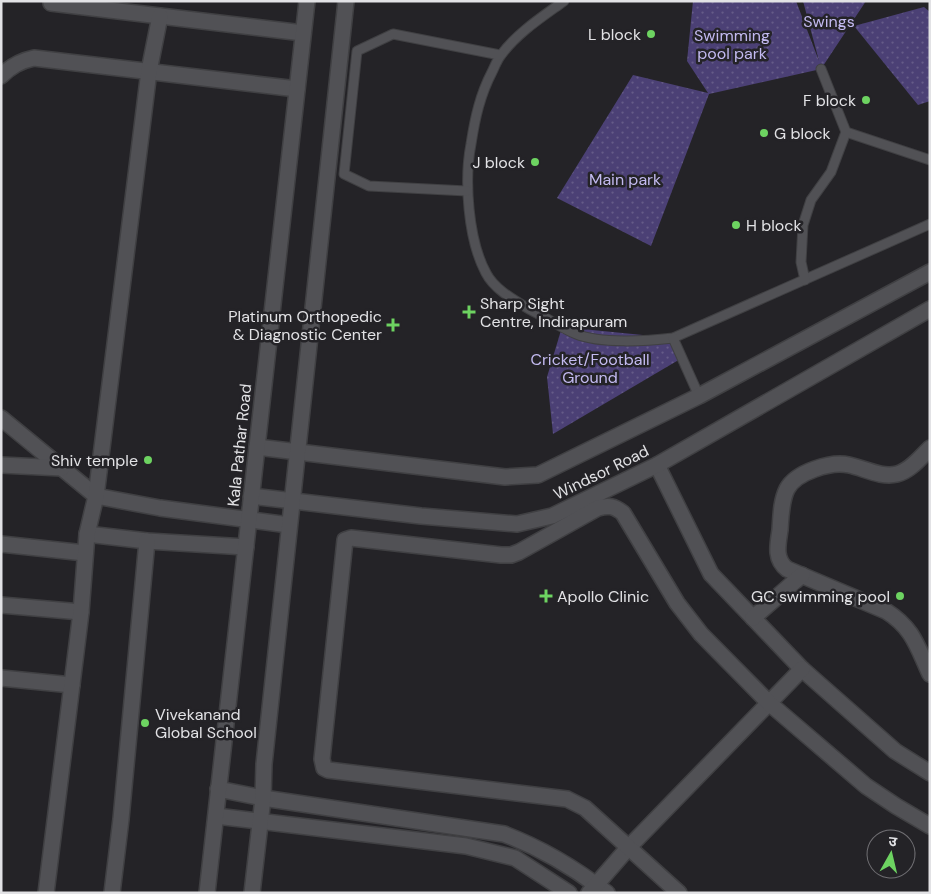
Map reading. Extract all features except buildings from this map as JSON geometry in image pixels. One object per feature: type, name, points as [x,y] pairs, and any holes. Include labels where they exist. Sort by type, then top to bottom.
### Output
[{"type":"street","name":"Kala Pathar Road","points":[[207,893],[307,1]]},
{"type":"street","points":[[252,893],[289,525],[346,1]]},
{"type":"street","points":[[51,3],[303,33]]},
{"type":"street","points":[[46,893],[81,612],[87,534],[96,496],[149,71],[160,16]]},
{"type":"street","points":[[1,76],[9,68],[21,61],[34,58],[297,89]]},
{"type":"street","name":"Windsor Road","points":[[257,447],[505,477],[538,474],[699,396],[930,272]]},
{"type":"street","name":"Windsor Road","points":[[251,496],[421,516],[517,524],[552,516],[657,465],[930,309]]},
{"type":"street","points":[[1,418],[96,496],[160,508],[289,525]]},
{"type":"street","points":[[930,448],[906,471],[897,474],[886,475],[834,463],[812,470],[788,486],[783,498],[778,547],[778,558],[787,569],[886,611],[898,619],[913,638],[930,674]]},
{"type":"street","points":[[1,465],[62,468]]},
{"type":"street","points":[[657,465],[711,574],[802,669],[895,751],[930,773]]},
{"type":"street","points":[[679,893],[585,808],[567,799],[324,768],[322,759],[346,540],[351,538],[511,555],[598,508],[615,507],[623,513],[688,619],[769,703],[866,786],[930,826]]},
{"type":"street","points":[[87,534],[147,541],[246,547]]},
{"type":"street","points":[[112,893],[121,819],[147,541]]},
{"type":"street","points":[[1,544],[85,553]]},
{"type":"street","points":[[753,618],[802,575]]},
{"type":"street","points":[[1,605],[81,612]]},
{"type":"street","points":[[218,789],[263,798],[504,834],[537,849],[597,890],[628,848],[802,669]]},
{"type":"street","points":[[1,678],[72,685]]},
{"type":"street","points":[[216,816],[466,846],[515,858],[569,893]]},
{"type":"lane","points":[[564,1],[520,35],[500,55],[483,89],[475,118],[469,155],[467,191],[477,252],[487,274],[500,289],[521,304],[577,335],[610,340],[673,338],[930,224]]},
{"type":"lane","points":[[344,174],[358,50],[393,34],[500,55]]},
{"type":"lane","points":[[805,280],[801,262],[803,225],[811,200],[831,172],[846,132],[821,69]]},
{"type":"lane","points":[[846,132],[930,160]]},
{"type":"lane","points":[[328,173],[344,174],[369,186],[467,191]]},
{"type":"lane","points":[[673,338],[699,396]]},
{"type":"green space","points":[[693,1],[796,1],[819,61],[803,1],[866,1],[821,69],[709,94],[651,246],[557,198],[633,75],[708,93],[687,61]]},
{"type":"green space","points":[[924,7],[930,12],[930,101],[918,105],[854,26]]},
{"type":"green space","name":"Cricket/Football Ground","points":[[562,327],[673,338],[682,358],[553,434],[547,377]]},
{"type":"place","name":"L block","points":[[651,34]]},
{"type":"place","name":"F block","points":[[866,100]]},
{"type":"place","name":"G block","points":[[764,133]]},
{"type":"place","name":"J block","points":[[535,162]]},
{"type":"place","name":"H block","points":[[736,225]]},
{"type":"place","name":"Sharp Sight Centre, Indirapuram","points":[[469,312]]},
{"type":"place","name":"Platinum Orthopedic & Diagnostic Center","points":[[393,325]]},
{"type":"place","name":"Shiv temple","points":[[148,460]]},
{"type":"place","name":"Apollo Clinic","points":[[546,596]]},
{"type":"place","name":"GC swimming pool","points":[[900,596]]},
{"type":"place","name":"Vivekanand Global School","points":[[145,723]]},
{"type":"park label","name":"Swings","points":[[829,21]]},
{"type":"park label","name":"Swimming pool park","points":[[732,44]]},
{"type":"park label","name":"Main park","points":[[625,179]]}]
